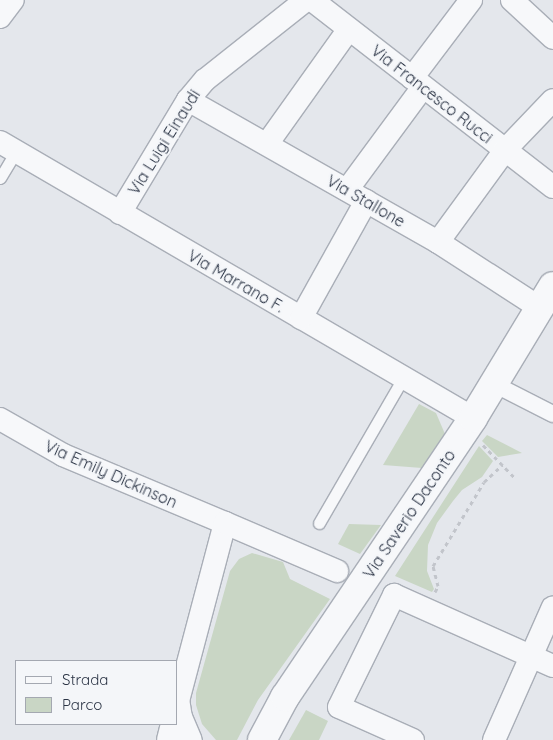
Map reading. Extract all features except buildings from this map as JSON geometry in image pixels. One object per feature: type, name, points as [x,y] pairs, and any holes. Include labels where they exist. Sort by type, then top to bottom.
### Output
[{"type":"street","points":[[0,17],[13,0]]},
{"type":"street","name":"Via Luigi Einaudi","points":[[120,213],[188,100],[205,80],[306,0]]},
{"type":"street","name":"Via Francesco Rucci","points":[[312,0],[553,187]]},
{"type":"street","points":[[301,318],[357,196],[417,82],[471,0]]},
{"type":"street","points":[[512,0],[553,38]]},
{"type":"street","points":[[267,144],[349,30]]},
{"type":"street","name":"Via Stallone","points":[[188,100],[438,242],[549,295]]},
{"type":"street","points":[[438,242],[505,150],[553,100]]},
{"type":"street","name":"Via Marrano F.","points":[[8,147],[403,378],[469,424]]},
{"type":"street","name":"Via Saverio Daconto","points":[[262,740],[285,697],[469,424],[549,295]]},
{"type":"street","points":[[494,384],[553,414]]},
{"type":"street","name":"Via Emily Dickinson","points":[[0,418],[63,455],[337,571]]},
{"type":"street","points":[[178,699],[225,523]]},
{"type":"street","points":[[413,740],[339,707],[394,595],[553,666]]},
{"type":"street","points":[[494,740],[553,607]]},
{"type":"street","points":[[178,706],[191,740]]},
{"type":"street","points":[[168,740],[172,725]]},
{"type":"lane","points":[[0,178],[8,147]]},
{"type":"lane","points":[[319,523],[403,378]]},
{"type":"path","points":[[469,424],[515,478]]},
{"type":"path","points":[[426,610],[438,586],[433,566],[484,482],[502,465]]},
{"type":"green space","points":[[419,404],[436,413],[445,434],[422,468],[383,465]]},
{"type":"green space","points":[[487,435],[522,453],[498,457],[482,441]]},
{"type":"green space","points":[[479,446],[493,461],[482,477],[462,490],[453,501],[437,523],[428,545],[427,571],[434,589],[432,592],[395,576]]},
{"type":"green space","points":[[349,524],[381,525],[360,554],[338,544]]},
{"type":"green space","points":[[252,553],[283,562],[290,579],[330,599],[258,700],[237,740],[216,740],[202,724],[196,705],[196,693],[230,571],[239,559]]},
{"type":"green space","points":[[306,710],[328,721],[319,740],[289,740]]}]
